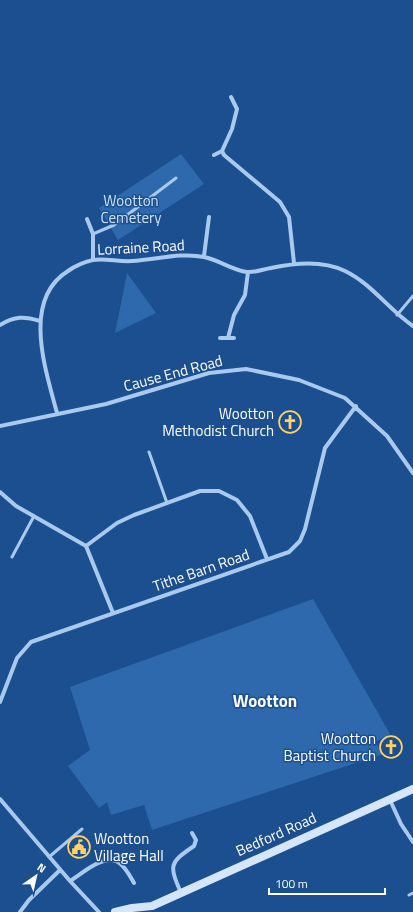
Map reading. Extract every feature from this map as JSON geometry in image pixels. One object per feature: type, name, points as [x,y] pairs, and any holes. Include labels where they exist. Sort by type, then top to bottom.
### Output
[{"type":"street","points":[[214,155],[222,151],[232,129],[237,108],[231,97]]},
{"type":"street","points":[[222,151],[224,155],[280,202],[289,217],[294,263]]},
{"type":"street","name":"Lorraine Road","points":[[204,256],[209,217]]},
{"type":"street","points":[[87,219],[93,234],[93,260]]},
{"type":"street","name":"Lorraine Road","points":[[57,414],[46,369],[40,335],[40,321],[41,311],[49,290],[58,277],[75,266],[93,260],[122,262],[148,261],[172,257],[204,256],[248,272]]},
{"type":"street","points":[[228,338],[234,315],[245,295],[248,272],[294,263],[324,265],[345,271],[369,287],[397,315],[413,326]]},
{"type":"street","points":[[0,325],[16,317],[24,317],[40,321]]},
{"type":"street","points":[[220,338],[234,338]]},
{"type":"street","name":"Cause End Road","points":[[0,426],[106,404],[209,373],[246,369],[299,380],[345,398],[356,406],[387,436],[413,473]]},
{"type":"street","name":"Tithe Barn Road","points":[[0,702],[17,658],[32,642],[289,552],[300,541],[305,529],[325,448],[356,406]]},
{"type":"street","points":[[86,546],[117,523],[167,503],[200,492],[220,491],[237,500],[250,516],[267,559]]},
{"type":"street","points":[[0,492],[16,506],[86,546],[113,613]]},
{"type":"street","name":"Bedford Road","points":[[115,912],[132,908],[154,909],[182,893],[413,789]]},
{"type":"street","points":[[0,799],[60,870],[99,912]]},
{"type":"street","points":[[390,800],[401,824],[413,842]]},
{"type":"street","points":[[182,893],[173,875],[174,866],[176,859],[194,846],[196,840],[192,833]]},
{"type":"street","points":[[70,881],[97,864],[109,860],[119,863],[134,883]]},
{"type":"street","points":[[20,912],[29,900],[60,870]]},
{"type":"lane","points":[[93,234],[114,225],[176,178]]},
{"type":"lane","points":[[397,315],[413,296]]},
{"type":"lane","points":[[149,452],[167,503]]},
{"type":"lane","points":[[12,557],[34,516]]},
{"type":"lane","points":[[49,857],[82,829]]},
{"type":"lane","points":[[409,896],[413,892]]},
{"type":"green space","name":"Wootton Cemetery","points":[[181,154],[204,184],[118,240],[99,208]]},
{"type":"green space","points":[[127,273],[156,313],[115,333]]},
{"type":"green space","points":[[313,599],[390,734],[375,742],[383,754],[152,830],[144,805],[111,815],[107,802],[99,808],[68,766],[90,750],[70,687]]},
{"type":"place","name":"Wootton Methodist Church","points":[[290,422]]},
{"type":"place","name":"Wootton Baptist Church","points":[[391,747]]},
{"type":"place","name":"Wootton Village Hall","points":[[79,847]]},
{"type":"district","name":"Wootton","points":[[265,701]]}]
